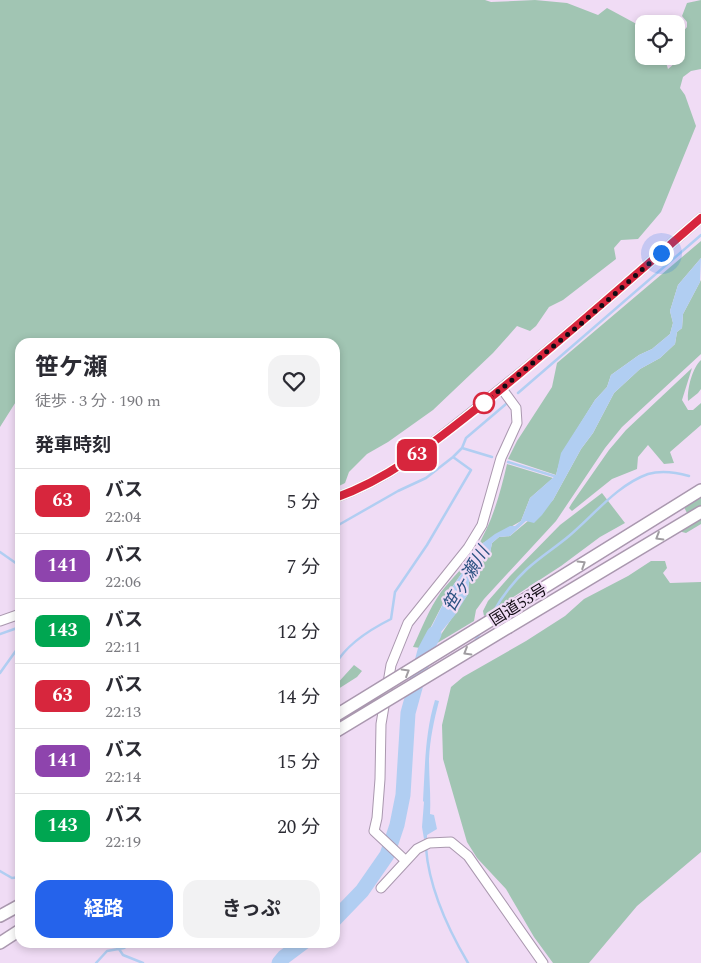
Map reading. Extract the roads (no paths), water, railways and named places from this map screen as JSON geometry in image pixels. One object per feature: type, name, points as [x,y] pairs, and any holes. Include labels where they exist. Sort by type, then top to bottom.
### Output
[{"type":"highway","name":"国道53号","points":[[340,713],[701,490]]},
{"type":"highway","name":"国道53号","points":[[340,729],[701,512]]},
{"type":"highway","points":[[0,916],[15,908]]},
{"type":"highway","points":[[0,943],[15,933]]},
{"type":"street","points":[[340,496],[399,467],[427,447],[502,389],[701,218]]},
{"type":"street","points":[[404,859],[374,831],[380,779],[381,724],[390,665],[408,623],[468,548],[482,525],[501,458],[517,423],[516,408],[502,389]]},
{"type":"street","points":[[0,621],[15,616]]},
{"type":"street","points":[[381,888],[404,859],[425,845],[451,842],[468,856],[543,963]]},
{"type":"water","points":[[701,258],[700,282],[683,314],[682,328],[677,332],[675,344],[660,358],[640,369],[614,393],[593,433],[581,449],[553,500],[542,515],[534,523],[526,521],[510,536],[499,537],[492,543],[490,553],[478,567],[469,582],[468,594],[455,615],[441,632],[434,645],[417,656],[450,590],[483,543],[495,534],[510,526],[515,526],[521,521],[530,498],[556,475],[561,453],[595,400],[607,387],[611,375],[639,355],[652,349],[670,334],[673,323],[670,311],[678,285]]},
{"type":"water","points":[[435,700],[439,701],[431,737],[429,766],[430,814],[434,815],[437,829],[424,839],[422,827],[426,750]]},
{"type":"waterway","points":[[518,393],[701,235]]},
{"type":"waterway","points":[[340,524],[398,491],[426,478],[453,457],[462,448],[466,438],[506,404]]},
{"type":"waterway","points":[[462,448],[492,457]]},
{"type":"waterway","points":[[340,658],[352,644],[391,619],[395,592],[427,545],[471,470],[453,457]]},
{"type":"waterway","points":[[508,462],[557,477]]},
{"type":"waterway","points":[[492,614],[508,590],[527,569],[569,536],[626,485],[648,474],[658,472],[679,473],[689,476]]},
{"type":"waterway","points":[[0,552],[15,562]]},
{"type":"waterway","points":[[0,634],[15,629]]},
{"type":"waterway","points":[[474,643],[480,633]]},
{"type":"waterway","name":"笹ヶ瀬川","points":[[340,914],[362,891],[387,855],[397,825],[403,795],[408,713],[425,651],[434,634]]},
{"type":"waterway","points":[[0,673],[15,652]]},
{"type":"waterway","points":[[426,848],[435,893],[453,936],[468,963]]},
{"type":"waterway","points":[[0,871],[12,878],[15,878]]},
{"type":"waterway","points":[[118,948],[123,955],[143,963]]},
{"type":"waterway","points":[[96,963],[107,951],[124,948]]},
{"type":"waterway","name":"笹ヶ瀬川","points":[[279,963],[296,948]]}]
